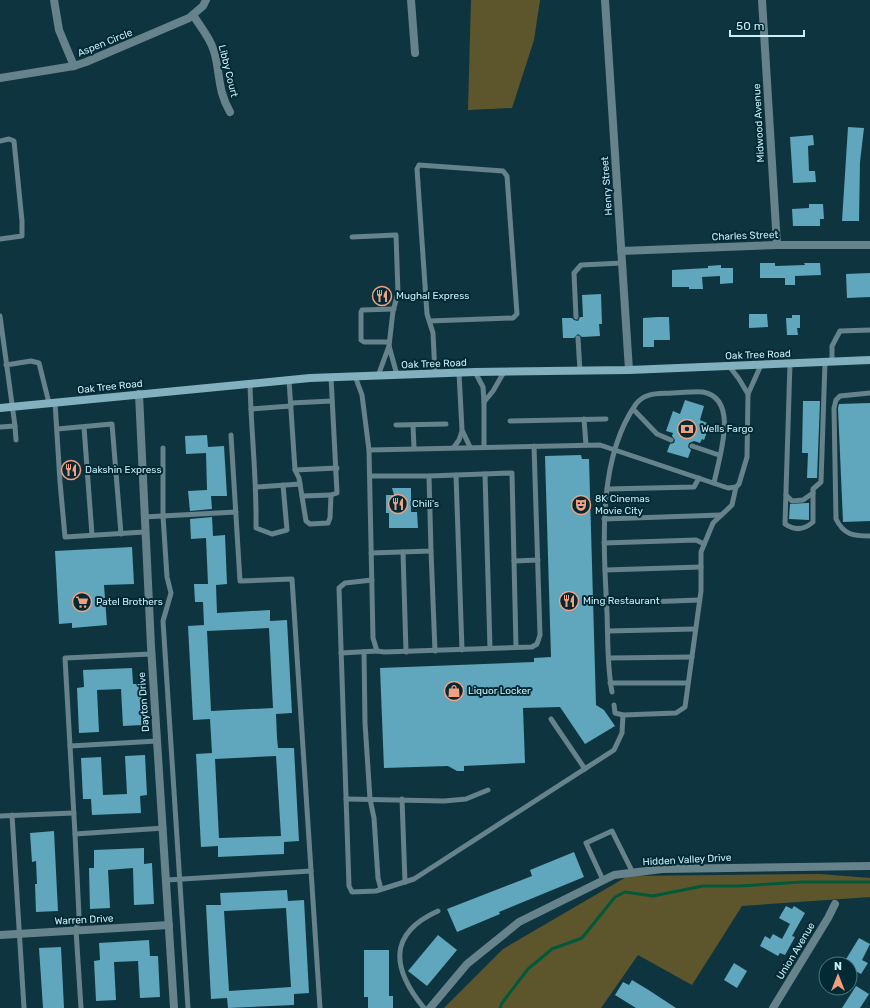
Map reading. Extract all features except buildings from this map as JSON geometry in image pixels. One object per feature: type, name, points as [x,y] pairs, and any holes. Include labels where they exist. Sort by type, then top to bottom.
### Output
[{"type":"main road","name":"Oak Tree Road","points":[[0,408],[250,383],[331,377],[475,372],[629,370],[870,360]]},
{"type":"street","points":[[54,0],[59,30],[74,66]]},
{"type":"street","name":"Aspen Circle","points":[[0,78],[74,66],[183,21],[203,6],[206,0]]},
{"type":"street","points":[[411,0],[415,53]]},
{"type":"street","name":"Henry Street","points":[[605,0],[629,370]]},
{"type":"street","name":"Midwood Avenue","points":[[762,0],[776,245]]},
{"type":"street","name":"Libby Court","points":[[193,15],[212,46],[216,58],[222,99],[230,112]]},
{"type":"street","name":"Charles Street","points":[[621,251],[776,245],[870,245]]},
{"type":"street","name":"Dayton Drive","points":[[139,394],[144,532],[151,654],[164,828],[174,1008]]},
{"type":"street","name":"Hidden Valley Drive","points":[[430,1008],[467,964],[519,922],[614,875],[662,869],[870,866]]},
{"type":"street","name":"Union Avenue","points":[[773,1008],[835,904]]},
{"type":"street","name":"Warren Drive","points":[[0,935],[169,925]]},
{"type":"lane","points":[[0,141],[9,139],[14,142],[22,221],[22,236],[0,239]]},
{"type":"lane","points":[[429,321],[512,318],[517,314],[507,176],[503,171],[419,165],[417,169],[427,314],[429,321],[433,333],[435,374]]},
{"type":"lane","points":[[352,237],[396,235],[398,293],[389,344],[378,376]]},
{"type":"lane","points":[[576,317],[574,273],[581,265],[622,263]]},
{"type":"lane","points":[[389,344],[364,342],[362,340],[361,312],[362,310],[394,309]]},
{"type":"lane","points":[[0,316],[13,407],[16,440]]},
{"type":"lane","points":[[790,364],[785,524],[795,529],[807,527],[813,522],[813,489],[820,482],[822,473],[828,362],[832,346],[840,331],[870,330]]},
{"type":"lane","points":[[578,338],[580,371]]},
{"type":"lane","points":[[389,344],[397,375]]},
{"type":"lane","points":[[6,365],[31,361],[39,364],[52,403],[57,429],[65,537],[144,532]]},
{"type":"lane","points":[[614,705],[615,713],[623,715],[676,713],[685,707],[699,600],[701,552],[713,523],[732,505],[736,487],[739,484],[747,457],[748,394],[761,365]]},
{"type":"lane","points":[[729,366],[739,378],[748,394]]},
{"type":"lane","points":[[475,372],[483,387],[484,447]]},
{"type":"lane","points":[[484,402],[493,391],[504,372]]},
{"type":"lane","points":[[454,447],[459,440],[462,430],[459,373]]},
{"type":"lane","points":[[355,376],[362,394],[369,450],[373,638],[377,651]]},
{"type":"lane","points":[[302,496],[331,495],[337,493],[331,377]]},
{"type":"lane","points":[[289,380],[295,470],[300,484],[306,521],[310,524],[328,523],[330,518],[331,495]]},
{"type":"lane","points":[[250,383],[253,452],[257,487],[256,528],[272,534],[287,530],[283,485]]},
{"type":"lane","points":[[612,692],[610,683],[604,543],[604,519],[607,490],[616,449],[633,409],[647,394],[702,392],[715,397],[721,403],[725,417],[714,483]]},
{"type":"lane","points":[[870,394],[840,396],[836,400],[834,408],[836,519],[842,529],[848,533],[870,536]]},
{"type":"lane","points":[[251,409],[332,401]]},
{"type":"lane","points":[[633,409],[657,434],[671,440]]},
{"type":"lane","points":[[510,422],[606,418]]},
{"type":"lane","points":[[584,419],[586,445]]},
{"type":"lane","points":[[57,429],[112,424],[121,534]]},
{"type":"lane","points":[[396,425],[446,424]]},
{"type":"lane","points":[[413,425],[414,448]]},
{"type":"lane","points":[[0,427],[15,426]]},
{"type":"lane","points":[[84,427],[92,535]]},
{"type":"lane","points":[[462,430],[470,447]]},
{"type":"lane","points":[[231,435],[240,581],[292,579],[320,1008]]},
{"type":"lane","points":[[369,450],[600,444],[728,488],[736,487]]},
{"type":"lane","points":[[341,653],[532,647],[538,644],[540,635],[534,446]]},
{"type":"lane","points":[[692,446],[719,456]]},
{"type":"lane","points":[[163,448],[163,516],[167,577],[171,593],[163,621],[188,1008]]},
{"type":"lane","points":[[295,470],[336,468]]},
{"type":"lane","points":[[485,474],[490,648]]},
{"type":"lane","points":[[370,476],[512,474],[516,647]]},
{"type":"lane","points":[[456,475],[462,650]]},
{"type":"lane","points":[[429,476],[435,651]]},
{"type":"lane","points":[[607,490],[694,487],[700,478]]},
{"type":"lane","points":[[257,487],[300,484]]},
{"type":"lane","points":[[786,495],[792,501],[803,500],[813,493]]},
{"type":"lane","points":[[144,517],[236,512]]},
{"type":"lane","points":[[604,519],[721,516]]},
{"type":"lane","points":[[604,543],[696,540],[704,544]]},
{"type":"lane","points":[[371,553],[431,551]]},
{"type":"lane","points":[[403,552],[406,652]]},
{"type":"lane","points":[[514,561],[538,560]]},
{"type":"lane","points":[[605,570],[701,567]]},
{"type":"lane","points":[[372,580],[345,583],[338,588],[349,886],[352,892],[381,889],[414,879],[585,769],[614,750],[622,733],[623,715]]},
{"type":"lane","points":[[620,603],[699,600]]},
{"type":"lane","points":[[608,631],[695,629]]},
{"type":"lane","points":[[364,652],[365,723],[370,799],[374,818],[378,878],[381,889]]},
{"type":"lane","points":[[81,1008],[76,930],[79,916],[65,658],[151,654]]},
{"type":"lane","points":[[609,658],[692,657]]},
{"type":"lane","points":[[610,683],[687,683]]},
{"type":"lane","points":[[551,719],[585,769]]},
{"type":"lane","points":[[70,746],[157,741]]},
{"type":"lane","points":[[346,799],[444,801],[466,799],[488,790]]},
{"type":"lane","points":[[402,799],[405,882]]},
{"type":"lane","points":[[0,816],[74,813]]},
{"type":"lane","points":[[12,815],[24,1008]]},
{"type":"lane","points":[[75,834],[164,828]]},
{"type":"lane","points":[[603,880],[586,843],[612,831],[633,873]]},
{"type":"lane","points":[[167,880],[311,870]]},
{"type":"lane","points":[[424,1008],[405,981],[400,966],[401,948],[406,933],[422,918],[438,911]]},
{"type":"shaded area","points":[[471,0],[540,0],[534,40],[512,108],[468,110]]},
{"type":"shaded area","points":[[820,874],[870,878],[870,897],[742,906],[692,985],[638,955],[601,1008],[444,1008],[503,949],[628,876]]},
{"type":"waterway","points":[[500,1008],[502,1003],[528,969],[552,949],[582,938],[615,897],[625,892],[653,896],[703,886],[739,886],[803,882],[870,882]]},
{"type":"place","name":"Mughal Express","points":[[382,296]]},
{"type":"place","name":"Wells Fargo","points":[[687,429]]},
{"type":"place","name":"Dakshin Express","points":[[71,470]]},
{"type":"place","name":"Chili's","points":[[398,504]]},
{"type":"place","name":"8K Cinemas Movie City","points":[[581,505]]},
{"type":"place","name":"Ming Restaurant","points":[[569,601]]},
{"type":"place","name":"Patel Brothers","points":[[82,602]]},
{"type":"place","name":"Liquor Locker","points":[[454,691]]}]
